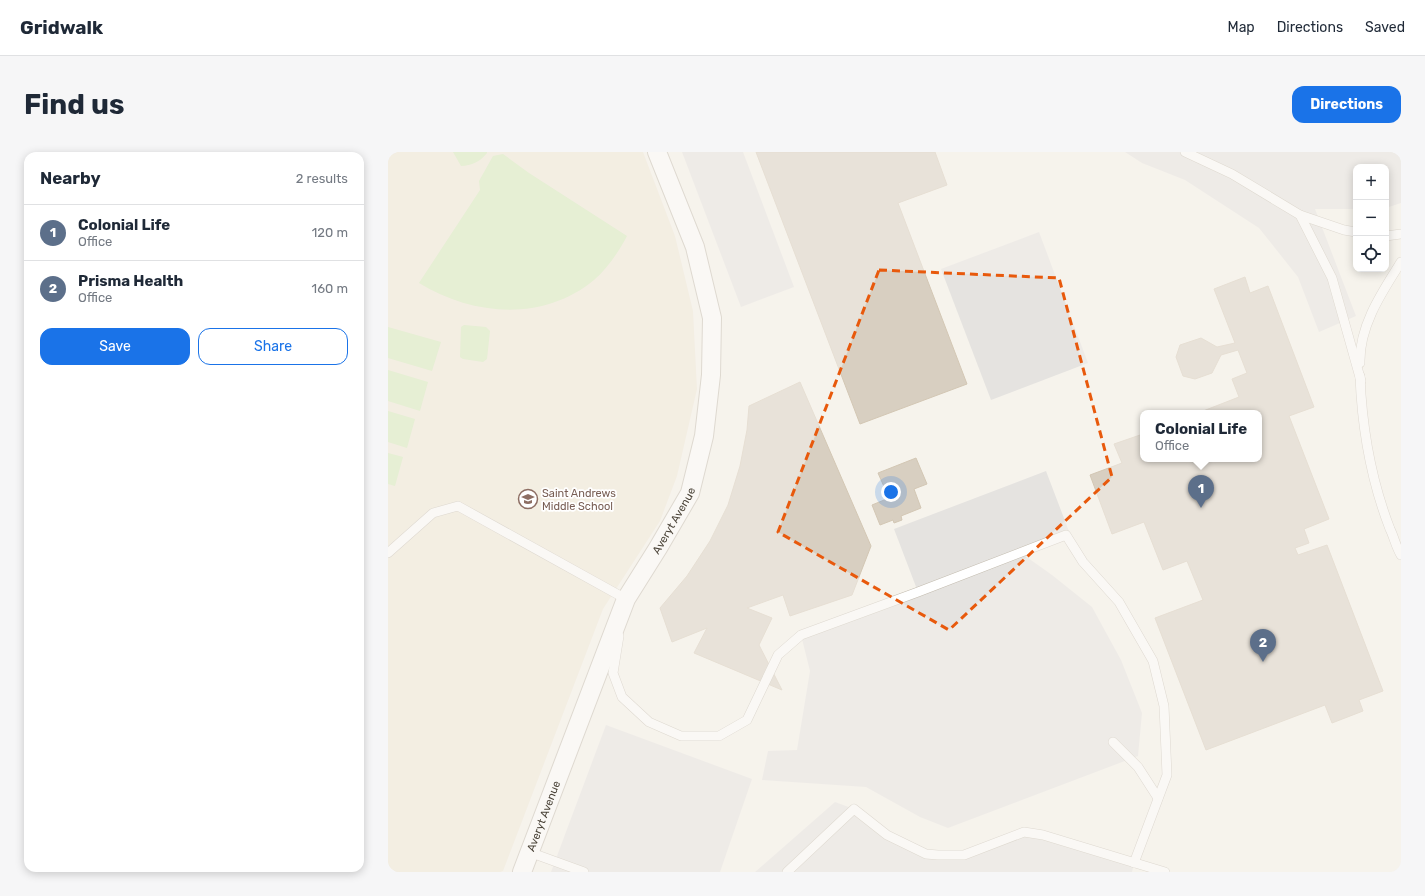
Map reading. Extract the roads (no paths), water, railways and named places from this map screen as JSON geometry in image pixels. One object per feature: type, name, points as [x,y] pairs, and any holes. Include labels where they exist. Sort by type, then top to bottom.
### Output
[{"type":"street","name":"Averyt Avenue","points":[[522,872],[626,599],[690,493],[704,436],[711,375],[711,311],[695,247],[657,152]]},
{"type":"lane","points":[[1185,152],[1232,174],[1300,215],[1344,230],[1353,232]]},
{"type":"lane","points":[[1300,215],[1332,278],[1361,381]]},
{"type":"lane","points":[[1389,236],[1401,234]]},
{"type":"lane","points":[[1401,262],[1382,291],[1367,322],[1360,353],[1365,430],[1372,469],[1384,511],[1401,554]]},
{"type":"lane","points":[[388,553],[433,513],[458,506],[626,599],[613,673],[622,697],[648,722],[681,736],[719,736],[747,720],[778,655],[801,635],[1066,535],[1083,562],[1119,602],[1153,661],[1164,706],[1166,775],[1134,862]]},
{"type":"lane","points":[[1113,742],[1138,767],[1158,798]]},
{"type":"lane","points":[[787,872],[854,809],[887,835],[926,854],[964,855],[1024,832],[1043,835],[1165,872]]},
{"type":"lane","points":[[529,852],[584,872]]},
{"type":"place","name":"Saint Andrews Middle School","points":[[528,499]]},
{"type":"place","name":"Colonial Life","points":[[1201,508]]},
{"type":"place","name":"Prisma Health","points":[[1263,662]]}]
